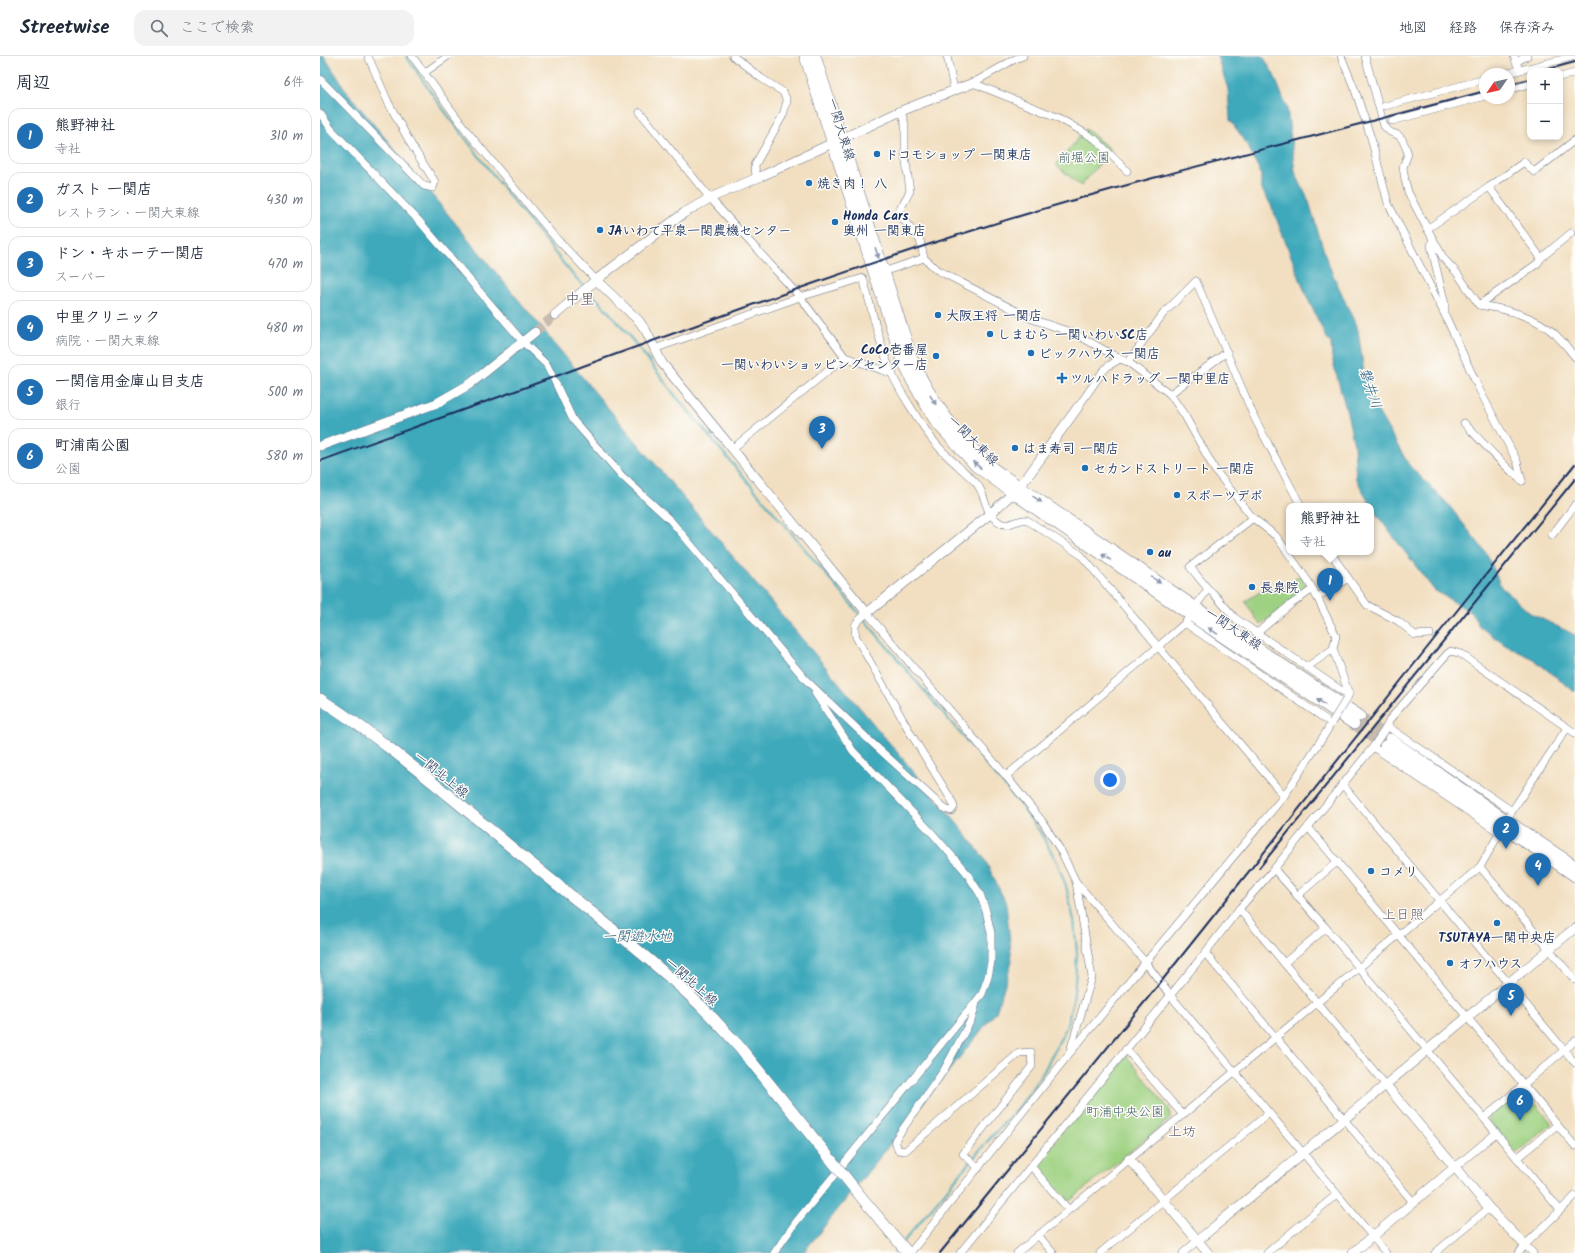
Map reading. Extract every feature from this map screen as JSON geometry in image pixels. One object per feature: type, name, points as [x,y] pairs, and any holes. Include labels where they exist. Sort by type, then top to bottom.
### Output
[{"type":"main road","name":"一関大東線","points":[[805,56],[883,272],[912,359],[922,381],[936,405],[975,453],[1016,490]]},
{"type":"main road","name":"一関大東線","points":[[815,56],[836,141],[901,357],[912,381],[936,422],[976,466],[1016,490],[1190,615],[1357,720]]},
{"type":"main road","name":"一関北上線","points":[[320,699],[396,754],[594,915],[701,1006],[738,1045],[867,1204],[909,1253]]},
{"type":"main road","points":[[1388,743],[1505,823],[1575,876]]},
{"type":"main road","points":[[1505,823],[1575,866]]},
{"type":"street","points":[[320,79],[424,186],[433,188],[435,182],[412,146],[388,102],[368,56]]},
{"type":"street","points":[[412,56],[466,130],[554,236],[596,280],[639,321],[646,331],[662,363],[866,614],[1006,776],[1042,821],[1076,882],[1386,1253]]},
{"type":"street","points":[[424,73],[448,56]]},
{"type":"street","points":[[733,56],[760,78],[783,92],[787,101],[783,115],[755,165],[756,178]]},
{"type":"street","points":[[947,56],[954,90]]},
{"type":"street","points":[[555,315],[596,280],[684,212],[710,198],[901,111],[974,83],[1015,59],[1023,56]]},
{"type":"street","points":[[1341,56],[1355,90],[1388,203],[1517,461],[1522,481],[1503,462],[1490,452],[1464,423]]},
{"type":"street","points":[[1365,56],[1384,126],[1390,132],[1398,135],[1402,139],[1408,154],[1403,168],[1408,192],[1444,259],[1457,273],[1479,305],[1499,308],[1516,313],[1540,324],[1556,335],[1575,357]]},
{"type":"street","points":[[1519,70],[1515,59],[1527,56]]},
{"type":"street","points":[[1515,71],[1575,56]]},
{"type":"street","points":[[1563,77],[1574,75]]},
{"type":"street","points":[[1385,106],[1479,81]]},
{"type":"street","points":[[974,83],[1058,117],[1095,139],[1128,170]]},
{"type":"street","points":[[1515,88],[1527,85]]},
{"type":"street","points":[[1392,121],[1479,98]]},
{"type":"street","points":[[901,111],[906,124],[905,155],[910,191],[898,214],[920,240],[924,258],[938,271],[1032,319],[1076,334],[1128,362],[1170,394],[1185,416],[1214,470],[1253,518],[1276,536],[1286,550]]},
{"type":"street","points":[[640,112],[710,198],[800,297],[845,357],[892,374]]},
{"type":"street","points":[[320,113],[331,129],[420,222],[523,342],[547,365],[573,420],[622,476],[671,521],[806,680],[945,809],[951,811],[954,808],[952,801],[911,734],[856,637],[854,627],[856,622],[990,514],[1016,490],[1103,371],[1108,366],[1120,359]]},
{"type":"street","points":[[1427,229],[1489,188],[1524,162],[1534,172],[1575,140]]},
{"type":"street","points":[[1489,188],[1541,258]]},
{"type":"street","points":[[1479,305],[1538,263],[1541,258],[1571,233]]},
{"type":"street","points":[[1433,239],[1431,246],[1445,304],[1444,315]]},
{"type":"street","points":[[883,272],[924,258]]},
{"type":"street","points":[[654,349],[800,297],[863,278],[882,347],[892,374],[908,403],[931,438],[947,456],[976,483],[980,489],[985,506],[990,514],[999,523],[1005,525],[1009,525],[1022,519],[1027,520],[1081,554],[1284,796]]},
{"type":"street","points":[[1128,362],[1164,314],[1196,281],[1227,352],[1241,389],[1255,419],[1299,503]]},
{"type":"street","points":[[320,446],[437,403],[470,384],[535,332]]},
{"type":"street","points":[[1170,394],[1227,352]]},
{"type":"street","points":[[732,449],[845,357]]},
{"type":"street","points":[[1552,535],[1575,505]]},
{"type":"street","points":[[1253,518],[1190,567],[1235,618],[1348,696]]},
{"type":"street","points":[[909,1253],[977,1167],[1284,796],[1348,696],[1333,649],[1336,636],[1313,589],[1289,555]]},
{"type":"street","points":[[1332,555],[1361,598],[1370,608],[1398,621],[1417,636],[1427,633],[1430,634]]},
{"type":"street","points":[[1317,597],[1338,586],[1348,578]]},
{"type":"street","points":[[1006,776],[1159,646],[1190,615],[1208,589]]},
{"type":"street","points":[[1257,633],[1290,605],[1313,589]]},
{"type":"street","points":[[1190,615],[1332,722]]},
{"type":"street","points":[[1308,667],[1333,649]]},
{"type":"street","points":[[960,1253],[1060,1128],[1205,953],[1239,908],[1274,868],[1373,747],[1390,720],[1451,651],[1461,654],[1575,733]]},
{"type":"street","points":[[774,1253],[796,1222],[982,994],[988,977],[990,962],[990,933],[986,911],[980,894],[966,872],[933,834],[854,751],[806,680]]},
{"type":"street","points":[[1387,726],[1505,823]]},
{"type":"street","points":[[1017,1253],[1480,867],[1505,823],[1567,728]]},
{"type":"street","points":[[1373,747],[1505,823]]},
{"type":"street","points":[[1342,784],[1575,1064]]},
{"type":"street","points":[[1308,827],[1575,1146]]},
{"type":"street","points":[[1297,896],[1338,861]]},
{"type":"street","points":[[1480,867],[1575,980]]},
{"type":"street","points":[[1274,868],[1326,928],[1560,1210]]},
{"type":"street","points":[[1070,1054],[1092,977],[1076,882]]},
{"type":"street","points":[[1239,908],[1454,1168],[1489,1208],[1533,1253]]},
{"type":"street","points":[[1284,963],[1326,928]]},
{"type":"street","points":[[1182,1253],[1575,928]]},
{"type":"street","points":[[1205,953],[1413,1202]]},
{"type":"street","points":[[977,1000],[972,1018],[944,1070],[895,1140],[898,1150],[905,1151],[1019,1053],[1031,1052],[1032,1066],[963,1154],[977,1167]]},
{"type":"street","points":[[1484,1118],[1575,1041]]},
{"type":"street","points":[[1126,1049],[1183,1115]]},
{"type":"street","points":[[1100,1253],[1269,1113]]},
{"type":"street","points":[[1516,1158],[1557,1125]]},
{"type":"street","points":[[1352,1253],[1496,1133]]},
{"type":"street","points":[[1129,1159],[1208,1253]]},
{"type":"street","points":[[1031,1166],[1068,1209]]},
{"type":"street","points":[[1267,1253],[1337,1194]]},
{"type":"street","points":[[1519,1253],[1525,1245],[1575,1196]]},
{"type":"street","points":[[1435,1253],[1489,1208]]},
{"type":"street","points":[[1038,1235],[1053,1253]]},
{"type":"green space","name":"前堀公園","points":[[1086,129],[1111,150],[1081,186],[1056,165]]},
{"type":"green space","points":[[1300,576],[1308,589],[1260,625],[1245,601],[1269,587],[1273,593]]},
{"type":"green space","name":"町浦中央公園","points":[[1125,1054],[1170,1110],[1170,1119],[1068,1201],[1035,1166]]},
{"type":"green space","points":[[1523,1089],[1551,1122],[1551,1125],[1518,1152],[1514,1152],[1488,1120],[1488,1116]]},
{"type":"water","name":"一関遊水地","points":[[320,56],[324,56],[347,92],[588,384],[960,827],[984,858],[1006,903],[1012,962],[996,1012],[803,1253],[320,1253]]},
{"type":"water","points":[[1217,56],[1263,56],[1274,75],[1287,108],[1295,172],[1309,202],[1327,261],[1358,330],[1364,373],[1374,405],[1409,465],[1447,503],[1487,554],[1501,587],[1530,613],[1575,635],[1575,692],[1533,659],[1505,645],[1479,626],[1471,612],[1434,590],[1376,514],[1374,510],[1374,503],[1370,503],[1356,479],[1354,445],[1332,358],[1331,343],[1326,337],[1307,297],[1271,205],[1261,188],[1261,174],[1247,144],[1230,120],[1228,89]]},
{"type":"waterway","points":[[406,56],[437,101],[510,197],[572,274],[585,287]]},
{"type":"waterway","points":[[588,290],[622,327],[673,393],[1019,803],[1040,832],[1057,862],[1066,886],[1074,920],[1077,954],[1073,1001],[1066,1028],[1044,1071],[1019,1107],[985,1144],[904,1241]]},
{"type":"waterway","points":[[894,1253],[898,1248]]},
{"type":"tunnel","points":[[535,332],[555,315]]},
{"type":"tunnel","points":[[1360,716],[1390,739]]},
{"type":"tunnel","points":[[1354,724],[1385,746]]},
{"type":"railway","points":[[1553,68],[1575,62]]},
{"type":"railway","points":[[1515,83],[1527,80]]},
{"type":"railway","points":[[320,461],[785,293],[936,242],[1049,207],[1235,156],[1479,93]]},
{"type":"railway","points":[[940,1253],[1160,983],[1575,464]]},
{"type":"railway","points":[[1259,868],[1575,479]]},
{"type":"place","name":"ドコモショップ 一関東店","points":[[877,154]]},
{"type":"place","name":"焼き肉！ 八","points":[[809,183]]},
{"type":"place","name":"Honda Cars 奥州 一関東店","points":[[835,222]]},
{"type":"place","name":"JAいわて平泉一関農機センター","points":[[600,230]]},
{"type":"place","name":"大阪王将 一関店","points":[[938,315]]},
{"type":"place","name":"しまむら 一関いわいSC店","points":[[990,334]]},
{"type":"place","name":"ピックハウス 一関店","points":[[1031,353]]},
{"type":"place","name":"CoCo壱番屋 一関いわいショッピングセンター店","points":[[936,356]]},
{"type":"place","name":"ツルハドラッグ 一関中里店","points":[[1062,378]]},
{"type":"place","name":"はま寿司 一関店","points":[[1015,448]]},
{"type":"place","name":"ドン・キホーテ一関店","points":[[822,449]]},
{"type":"place","name":"セカンドストリート 一関店","points":[[1085,468]]},
{"type":"place","name":"スポーツデポ","points":[[1177,495]]},
{"type":"place","name":"au","points":[[1150,552]]},
{"type":"place","name":"長泉院","points":[[1252,587]]},
{"type":"place","name":"熊野神社","points":[[1330,601]]},
{"type":"place","name":"ガスト 一関店","points":[[1506,849]]},
{"type":"place","name":"コメリ","points":[[1371,871]]},
{"type":"place","name":"中里クリニック","points":[[1538,886]]},
{"type":"place","name":"TSUTAYA一関中央店","points":[[1497,923]]},
{"type":"place","name":"オフハウス","points":[[1450,963]]},
{"type":"place","name":"一関信用金庫山目支店","points":[[1511,1016]]},
{"type":"place","name":"町浦南公園","points":[[1520,1121]]},
{"type":"district","name":"中里","points":[[580,299]]},
{"type":"district","name":"上日照","points":[[1403,914]]},
{"type":"district","name":"上坊","points":[[1182,1131]]},
{"type":"water label","name":"磐井川","points":[[1371,388]]}]
